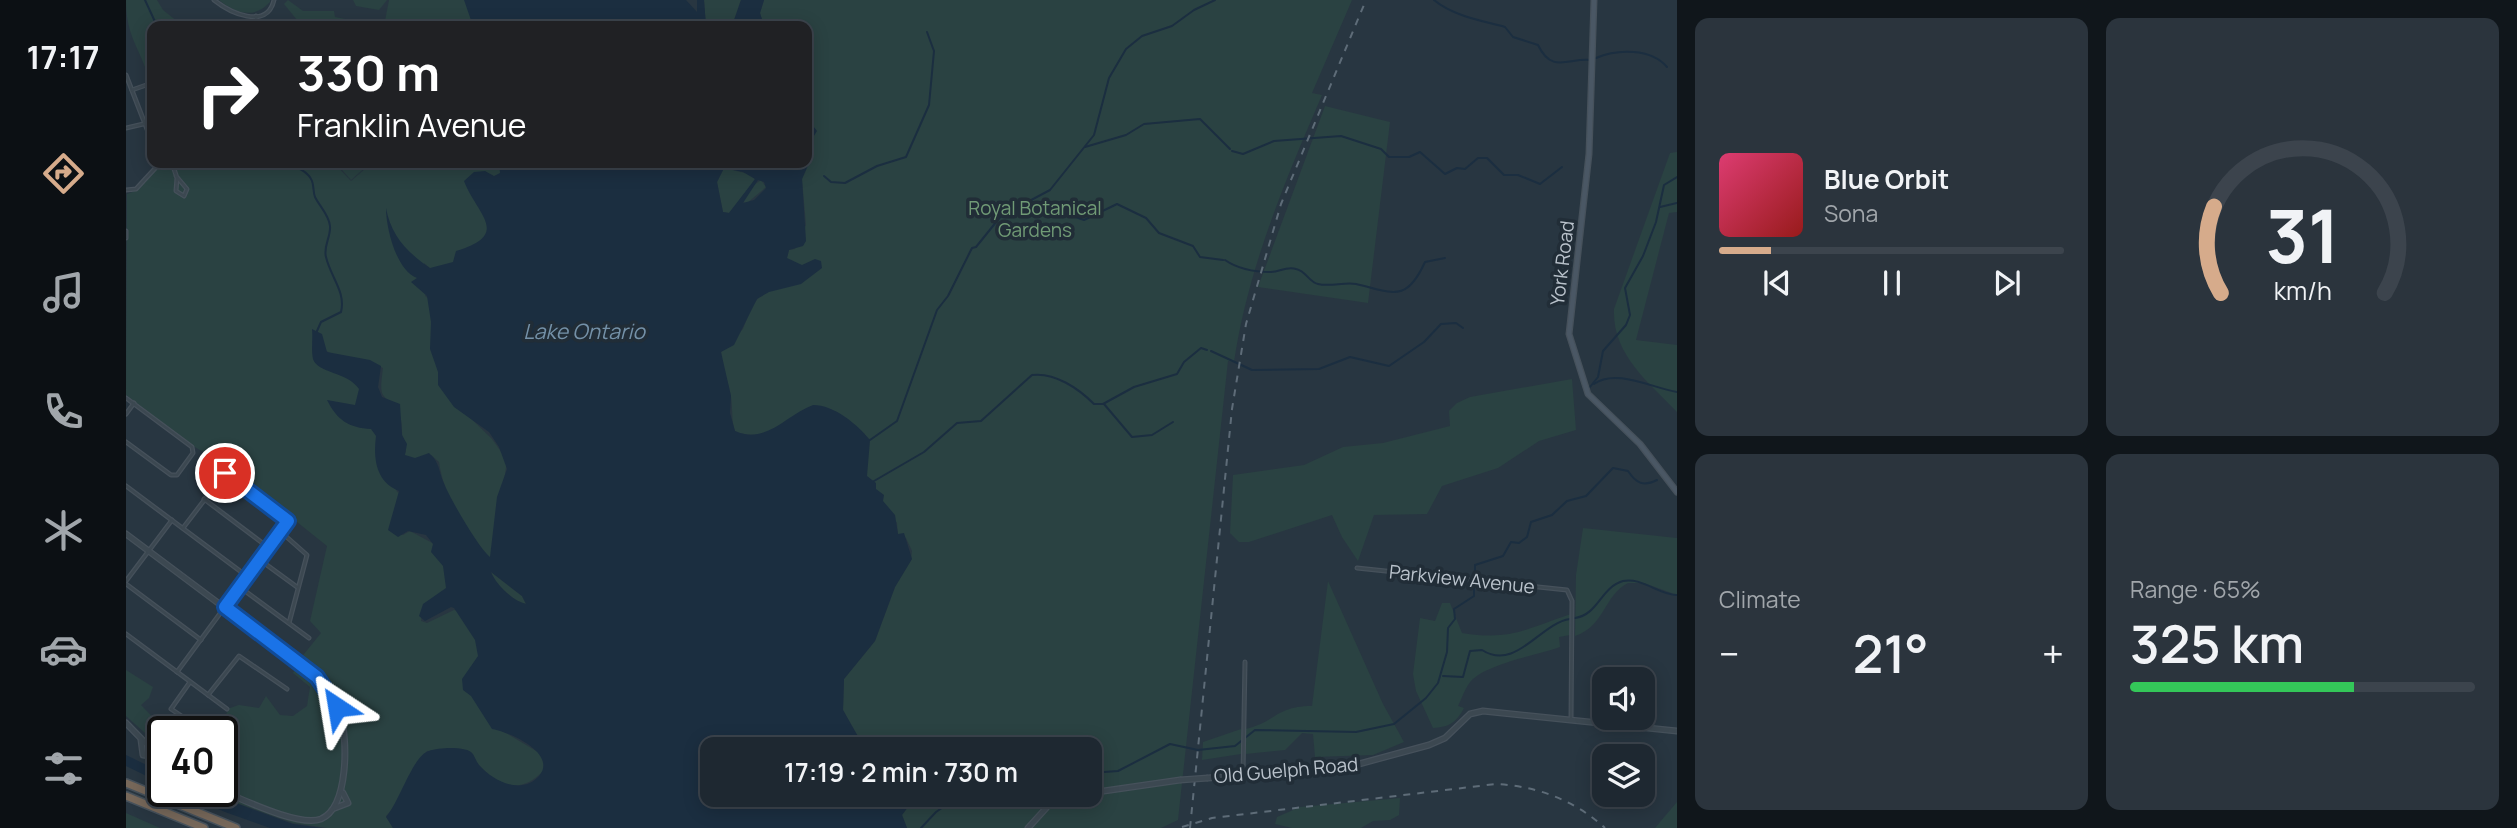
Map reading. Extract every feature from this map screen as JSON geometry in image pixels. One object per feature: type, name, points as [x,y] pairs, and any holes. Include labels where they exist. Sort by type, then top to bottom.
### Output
[{"type":"highway","points":[[126,783],[236,828]]},
{"type":"highway","points":[[129,797],[204,828]]},
{"type":"main road","name":"York Road","points":[[1594,0],[1589,154],[1569,334],[1588,394],[1640,444],[1677,492]]},
{"type":"street","points":[[214,0],[235,15],[256,16],[272,7],[274,0]]},
{"type":"street","points":[[256,16],[256,21]]},
{"type":"street","points":[[126,75],[147,131]]},
{"type":"street","points":[[131,90],[147,85]]},
{"type":"street","points":[[126,128],[147,124]]},
{"type":"street","points":[[126,190],[136,189],[155,168]]},
{"type":"street","points":[[174,168],[177,192],[185,196],[187,189],[176,176]]},
{"type":"street","points":[[126,231],[126,238]]},
{"type":"street","points":[[126,398],[192,447],[193,452],[176,476],[126,442]]},
{"type":"street","points":[[126,414],[134,404]]},
{"type":"street","points":[[177,672],[288,521],[223,474],[183,528]]},
{"type":"street","points":[[126,486],[248,577]]},
{"type":"street","points":[[204,499],[269,548]]},
{"type":"street","points":[[172,520],[126,583],[201,640]]},
{"type":"street","points":[[281,532],[307,553],[289,624]]},
{"type":"street","points":[[126,534],[310,670],[330,692],[343,729],[341,789],[335,808]]},
{"type":"street","points":[[260,560],[298,588]]},
{"type":"street","name":"Parkview Avenue","points":[[1357,568],[1567,590],[1573,601],[1571,720]]},
{"type":"street","points":[[240,587],[309,638]]},
{"type":"street","points":[[126,634],[227,709]]},
{"type":"street","points":[[208,695],[239,656],[287,689]]},
{"type":"street","points":[[1243,775],[1245,662]]},
{"type":"street","points":[[182,716],[171,709],[190,682]]},
{"type":"street","name":"Old Guelph Road","points":[[1102,791],[1180,780],[1348,767],[1393,756],[1445,738],[1459,721],[1483,711],[1677,732]]},
{"type":"street","points":[[126,723],[147,745]]},
{"type":"street","points":[[140,738],[143,755],[147,756]]},
{"type":"street","points":[[238,797],[298,818],[320,819],[335,808],[348,803],[341,789]]},
{"type":"street","points":[[1028,828],[1047,807]]},
{"type":"green space","points":[[126,0],[157,0],[163,10],[177,21],[147,21],[147,72],[130,29]]},
{"type":"green space","points":[[219,0],[270,2],[258,11],[244,13]]},
{"type":"green space","points":[[288,0],[303,11],[334,11],[335,17],[356,21],[298,21],[284,4]]},
{"type":"green space","points":[[353,0],[387,0],[379,10],[356,6]]},
{"type":"green space","points":[[389,0],[465,0],[473,21],[385,21]]},
{"type":"green space","points":[[704,0],[741,0],[734,21],[706,21]]},
{"type":"green space","name":"Royal Botanical Gardens","points":[[764,0],[1352,0],[1312,93],[1322,95],[1269,226],[1248,293],[1234,362],[1228,361],[1178,820],[1161,828],[907,828],[902,815],[908,807],[1102,807],[1102,737],[858,737],[843,710],[844,679],[875,641],[895,587],[911,560],[912,551],[906,538],[898,534],[897,523],[867,477],[865,434],[831,409],[770,432],[746,434],[735,431],[721,352],[743,329],[751,308],[787,258],[789,250],[795,249],[806,225],[802,179],[807,168],[812,168],[812,138],[816,131],[812,125],[812,21],[762,21],[760,13]]},
{"type":"green space","points":[[1325,106],[1390,122],[1368,303],[1258,287]]},
{"type":"green space","points":[[1677,152],[1677,212],[1669,213],[1636,340],[1677,345],[1677,412],[1644,378],[1625,353],[1615,325],[1614,309],[1670,153]]},
{"type":"green space","points":[[158,168],[339,168],[351,181],[366,168],[504,168],[487,238],[455,264],[432,270],[424,263],[428,291],[425,296],[429,299],[452,400],[492,439],[507,460],[494,552],[488,561],[451,501],[439,462],[431,455],[416,463],[403,455],[406,452],[399,414],[382,392],[383,368],[372,363],[344,360],[315,345],[364,386],[397,492],[402,494],[396,533],[403,535],[410,531],[436,545],[445,569],[448,590],[422,612],[421,621],[427,623],[454,610],[459,611],[478,640],[491,724],[543,755],[544,770],[536,777],[520,785],[512,785],[496,780],[469,755],[459,750],[427,751],[397,804],[386,816],[393,828],[327,828],[293,823],[238,803],[238,716],[225,716],[230,708],[239,705],[259,708],[266,696],[280,715],[293,716],[307,706],[310,687],[293,673],[300,659],[321,633],[310,621],[327,546],[227,466],[193,446],[126,395],[127,194],[138,190]]},
{"type":"green space","points":[[340,168],[364,168],[351,180]]},
{"type":"green space","points":[[724,168],[753,175],[755,179],[750,188],[761,180],[766,187],[746,204],[742,200],[749,188],[729,213],[723,212],[717,182]]},
{"type":"green space","points":[[1572,379],[1576,430],[1539,441],[1498,468],[1442,486],[1427,514],[1374,515],[1358,561],[1342,537],[1332,515],[1249,542],[1239,542],[1230,533],[1233,475],[1304,465],[1343,447],[1383,443],[1450,426],[1449,411],[1457,403],[1470,397]]},
{"type":"green space","points":[[1583,528],[1677,538],[1677,595],[1644,583],[1628,583],[1614,595],[1593,625],[1575,636],[1576,575]]},
{"type":"green space","points":[[491,572],[522,596],[526,604],[505,591]]},
{"type":"green space","points":[[1328,581],[1383,704],[1404,742],[1373,755],[1315,757],[1313,734],[1302,733],[1285,750],[1246,754],[1245,729],[1283,711],[1312,706]]},
{"type":"green space","points":[[1442,603],[1450,603],[1462,633],[1494,636],[1518,632],[1571,614],[1570,635],[1559,637],[1560,647],[1500,665],[1478,675],[1465,690],[1458,706],[1464,708],[1455,721],[1433,728],[1416,691],[1413,674],[1420,618],[1435,621]]},
{"type":"green space","points":[[126,670],[153,687],[149,698],[141,705],[152,716],[147,716],[147,735],[126,716]]},
{"type":"green space","points":[[1241,729],[1241,754],[1202,760],[1203,742]]},
{"type":"green space","points":[[1400,798],[1399,815],[1390,820],[1373,821],[1361,828],[1292,828],[1275,824],[1277,817],[1300,807]]},
{"type":"green space","points":[[1677,802],[1677,828],[1655,828]]},
{"type":"green space","points":[[126,813],[160,828],[126,828]]},
{"type":"water","points":[[464,0],[686,0],[697,12],[697,0],[704,0],[706,21],[471,21]]},
{"type":"water","points":[[741,0],[764,0],[760,13],[762,21],[734,21]]},
{"type":"water","name":"Lake Ontario","points":[[812,124],[817,131],[812,139]]},
{"type":"water","name":"Lake Ontario","points":[[500,168],[724,168],[807,168],[802,179],[806,241],[803,246],[789,250],[787,258],[802,265],[815,259],[821,261],[822,268],[801,284],[769,292],[757,299],[734,345],[721,352],[731,396],[730,413],[735,431],[746,434],[766,432],[813,405],[829,408],[852,422],[870,440],[867,476],[876,483],[876,489],[884,495],[883,501],[895,515],[898,534],[904,533],[912,559],[895,587],[875,641],[844,679],[843,710],[858,737],[700,737],[700,807],[908,807],[902,815],[907,828],[393,828],[386,817],[412,769],[423,754],[429,751],[450,748],[467,750],[492,777],[516,785],[525,785],[539,776],[543,768],[542,760],[537,752],[520,739],[492,729],[471,696],[463,690],[462,679],[478,656],[475,640],[454,608],[451,607],[425,621],[419,616],[423,604],[446,588],[443,566],[431,552],[433,544],[426,535],[408,531],[398,537],[388,530],[399,491],[381,476],[375,453],[376,436],[371,429],[344,422],[327,400],[355,405],[359,389],[348,379],[316,364],[312,352],[312,329],[322,334],[327,352],[370,360],[381,366],[378,387],[382,397],[400,404],[402,435],[407,444],[405,455],[415,458],[429,453],[437,462],[457,509],[490,557],[497,497],[507,469],[499,447],[489,432],[454,407],[438,385],[438,372],[430,349],[431,322],[427,296],[411,282],[417,278],[410,274],[398,258],[390,237],[386,208],[396,235],[415,256],[430,268],[453,262],[456,251],[473,245],[483,238],[487,230],[486,222],[464,181],[474,172],[485,171],[494,176],[500,173]],"holes":[[[724,168],[743,172],[755,179],[729,213],[723,212],[717,182]],[[758,180],[764,182],[766,188],[754,200],[743,203]],[[491,572],[522,596],[526,604],[501,587]]]},
{"type":"water","points":[[126,755],[147,765],[147,776],[126,766]]},
{"type":"water","points":[[238,804],[293,824],[322,828],[270,828],[214,807],[238,807]]},
{"type":"waterway","points":[[145,0],[155,21]]},
{"type":"waterway","points":[[870,440],[897,421],[937,310],[948,296],[972,248],[976,247],[1001,216],[1050,190],[1094,135],[1109,78],[1126,49],[1142,36],[1172,26],[1194,10],[1215,0]]},
{"type":"waterway","points":[[1434,0],[1459,14],[1505,27],[1513,37],[1538,45],[1543,54],[1555,62],[1590,60]]},
{"type":"waterway","points":[[824,176],[831,182],[845,183],[877,166],[906,157],[929,105],[934,51],[927,32]]},
{"type":"waterway","points":[[1596,58],[1623,52],[1643,53],[1667,67]]},
{"type":"waterway","points":[[1085,147],[1126,135],[1144,124],[1200,119],[1230,149]]},
{"type":"waterway","points":[[1232,151],[1243,154],[1274,141],[1341,136],[1381,149],[1389,157],[1409,157],[1420,152],[1445,174],[1457,168],[1465,169],[1478,158],[1487,158],[1504,175],[1518,175],[1540,184],[1562,167]]},
{"type":"waterway","points":[[297,168],[308,175],[313,183],[315,197],[329,222],[325,253],[340,291],[342,305],[341,312],[321,322],[317,331]]},
{"type":"waterway","points":[[1590,387],[1598,377],[1603,351],[1626,325],[1630,315],[1625,288],[1643,256],[1656,222],[1664,185],[1677,177]]},
{"type":"waterway","points":[[1030,201],[1084,220],[1117,204],[1146,218],[1159,233],[1193,246],[1200,257],[1223,260]]},
{"type":"waterway","points":[[1660,207],[1677,203]]},
{"type":"waterway","points":[[1225,260],[1241,268],[1258,271],[1296,269],[1318,284],[1356,284],[1397,292],[1411,284],[1425,262],[1445,258]]},
{"type":"waterway","points":[[1211,351],[1252,370],[1319,369],[1350,357],[1389,366],[1424,342],[1441,324],[1456,323],[1463,328]]},
{"type":"waterway","points":[[874,481],[924,452],[957,423],[981,421],[1032,375],[1058,379],[1074,387],[1094,404],[1103,404],[1134,387],[1177,374],[1184,362],[1201,348],[1207,350]]},
{"type":"waterway","points":[[1594,384],[1623,378],[1677,392]]},
{"type":"waterway","points":[[1104,404],[1132,437],[1152,435],[1173,422]]},
{"type":"waterway","points":[[1475,578],[1475,565],[1503,556],[1511,542],[1519,543],[1527,537],[1531,522],[1552,515],[1567,501],[1586,496],[1613,468],[1628,471],[1640,483],[1657,480]]},
{"type":"waterway","points":[[1575,618],[1589,612],[1609,589],[1623,581],[1630,580],[1677,595]]},
{"type":"waterway","points":[[1102,772],[1118,771],[1170,744],[1198,750],[1235,746],[1255,730],[1356,732],[1394,724],[1426,698],[1438,683],[1447,652],[1448,628],[1455,619],[1454,609],[1474,596],[1474,584]]},
{"type":"waterway","points":[[1443,676],[1463,677],[1470,651],[1482,650],[1494,655],[1506,655],[1517,651],[1559,622],[1570,619]]},
{"type":"waterway","points":[[1034,737],[1054,737]]},
{"type":"waterway","points":[[921,828],[943,807]]},
{"type":"railway","points":[[1190,828],[1232,409],[1246,324],[1281,204],[1366,0]]},
{"type":"railway","points":[[1182,827],[1212,818],[1496,784],[1526,788],[1554,796],[1581,810],[1605,828]]},
{"type":"route","points":[[225,473],[288,521],[225,607],[317,677],[330,692],[337,707]]}]
